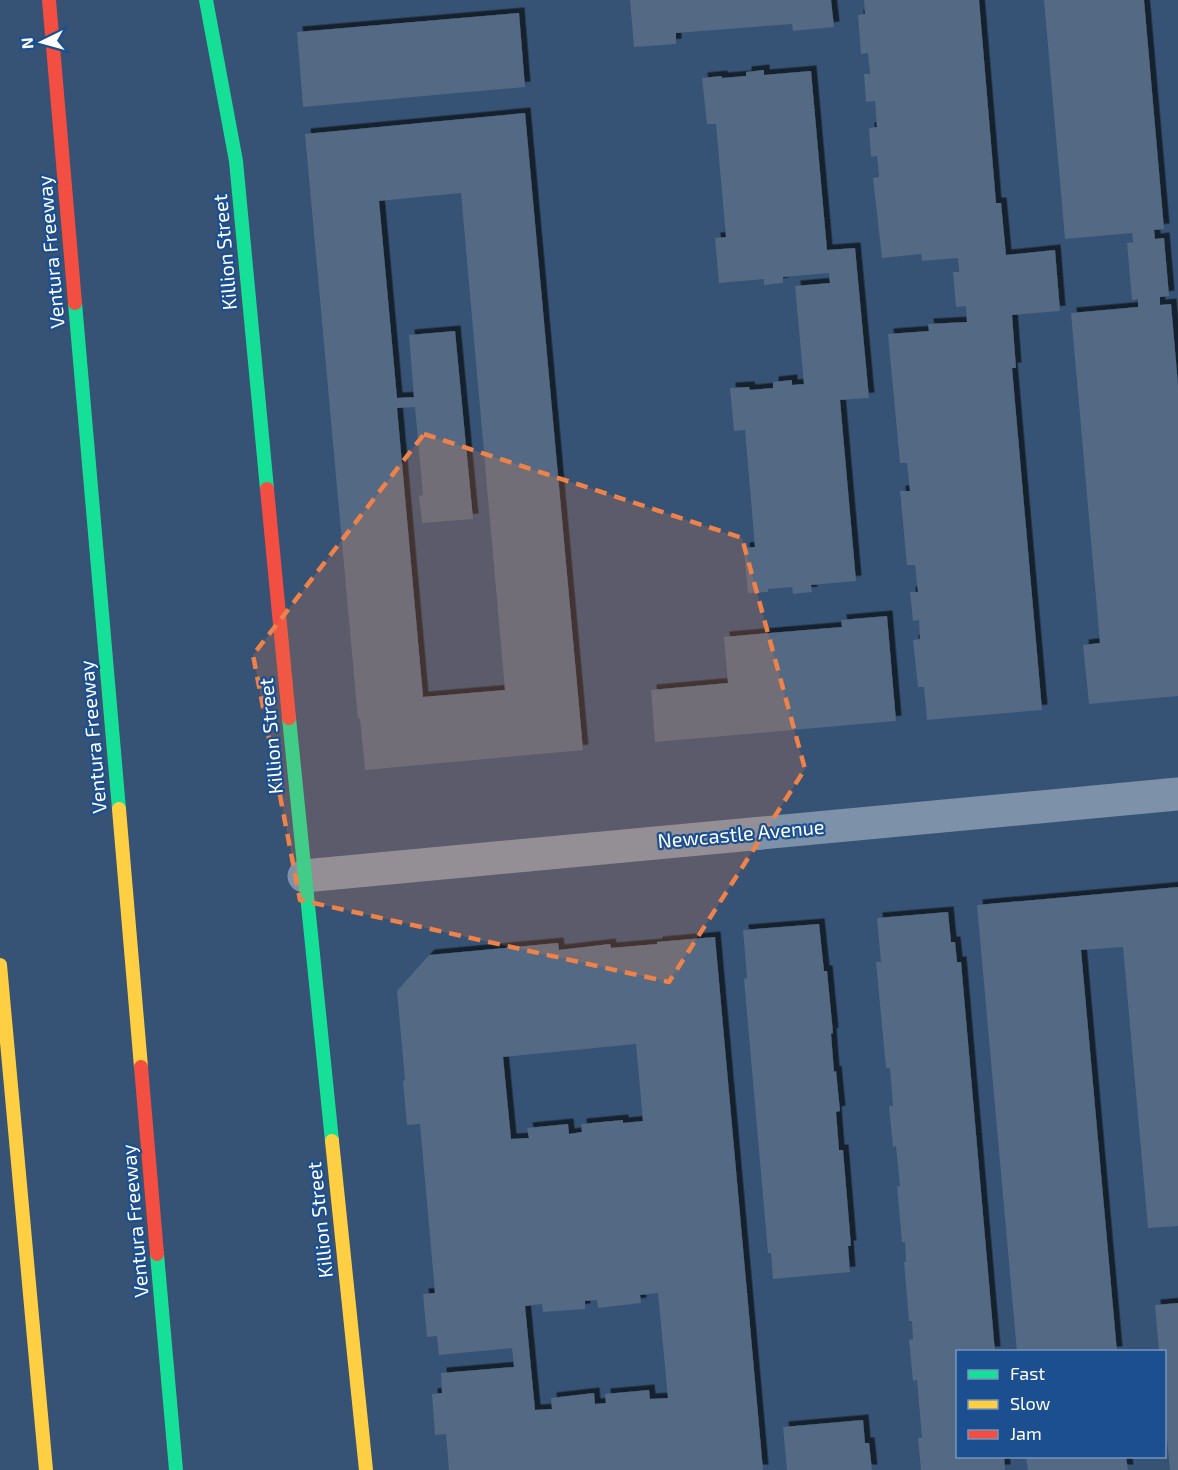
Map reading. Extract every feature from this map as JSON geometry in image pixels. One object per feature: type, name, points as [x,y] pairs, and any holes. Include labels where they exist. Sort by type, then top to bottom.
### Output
[{"type":"main road","name":"Ventura Freeway","points":[[49,0],[176,1470]]},
{"type":"main road","name":"Killion Street","points":[[206,0],[236,161],[304,876],[366,1470]]},
{"type":"main road","points":[[0,965],[46,1470]]},
{"type":"street","name":"Newcastle Avenue","points":[[304,876],[1178,794]]},
{"type":"highlighted area","points":[[424,434],[742,538],[805,769],[669,982],[300,900],[253,655]]},
{"type":"building","points":[[630,0],[831,0],[834,27],[793,31],[792,24],[676,33],[676,44],[634,47]]},
{"type":"building","points":[[864,0],[979,0],[996,203],[1001,203],[1006,255],[1055,250],[1060,311],[1012,315],[1016,368],[1012,368],[1042,710],[927,720],[924,687],[918,687],[913,640],[920,639],[919,620],[913,621],[910,592],[918,592],[915,565],[907,565],[900,491],[910,491],[907,463],[900,463],[888,334],[929,331],[928,324],[967,322],[966,306],[956,307],[953,272],[959,272],[958,258],[922,261],[921,254],[882,258],[873,178],[879,177],[877,156],[871,157],[869,128],[877,127],[875,101],[866,102],[864,74],[870,74],[868,53],[861,54],[858,15],[865,14]]},
{"type":"building","points":[[1044,0],[1144,0],[1164,229],[1154,230],[1155,239],[1164,238],[1169,296],[1160,297],[1160,305],[1171,304],[1178,385],[1178,696],[1089,704],[1083,645],[1100,643],[1071,313],[1138,307],[1138,299],[1132,300],[1127,243],[1133,242],[1132,233],[1065,239]]},
{"type":"building","points":[[519,13],[525,87],[303,107],[297,32]]},
{"type":"building","points":[[764,70],[764,75],[811,71],[827,250],[855,248],[869,398],[840,400],[856,581],[811,585],[812,592],[793,594],[792,587],[748,593],[744,548],[755,547],[745,430],[734,431],[730,388],[749,387],[750,390],[773,388],[773,382],[792,380],[792,385],[804,384],[795,286],[830,283],[829,273],[783,277],[783,283],[764,285],[764,279],[719,283],[715,238],[726,237],[716,124],[707,124],[702,78],[746,76],[746,72]]},
{"type":"building","points":[[525,113],[583,750],[365,770],[360,718],[358,719],[305,134]],"holes":[[[461,193],[505,690],[423,697],[397,408],[415,407],[423,495],[419,496],[422,523],[473,519],[455,331],[409,335],[414,397],[397,398],[379,201]]]},
{"type":"building","points":[[887,616],[896,721],[655,742],[651,690],[728,683],[724,637],[842,627],[841,620]]},
{"type":"building","points":[[1178,887],[1178,1226],[1148,1228],[1123,947],[1081,950],[1117,1350],[1017,1350],[977,905]]},
{"type":"building","points":[[948,912],[951,942],[955,942],[957,962],[961,962],[995,1350],[956,1350],[956,1458],[1004,1458],[1005,1470],[921,1470],[918,1438],[922,1438],[917,1380],[913,1381],[909,1340],[913,1339],[912,1321],[909,1321],[904,1262],[906,1262],[905,1242],[902,1242],[897,1186],[900,1186],[889,1106],[893,1106],[890,1068],[886,1068],[876,962],[881,962],[877,918]]},
{"type":"building","points":[[819,924],[824,971],[827,971],[834,1072],[836,1071],[840,1111],[836,1112],[839,1150],[843,1150],[851,1246],[848,1246],[850,1272],[773,1279],[771,1253],[768,1253],[744,979],[747,978],[743,930]]},
{"type":"building","points":[[715,937],[763,1470],[449,1470],[446,1434],[435,1435],[432,1394],[442,1393],[441,1373],[514,1367],[512,1348],[439,1355],[437,1336],[427,1337],[423,1294],[435,1293],[420,1124],[407,1125],[397,991],[429,955],[558,943],[559,950],[610,944],[611,948],[657,944],[657,942]],"holes":[[[636,1044],[643,1121],[623,1123],[623,1120],[581,1124],[582,1132],[569,1134],[568,1124],[527,1128],[529,1138],[511,1139],[503,1057]],[[658,1293],[668,1398],[650,1399],[649,1390],[605,1394],[606,1403],[595,1404],[594,1393],[551,1398],[552,1409],[535,1410],[525,1306],[542,1304],[543,1312],[585,1309],[585,1301],[597,1300],[598,1308],[641,1303],[640,1295]]]},
{"type":"building","points":[[1178,1303],[1178,1470],[1170,1470],[1166,1431],[1166,1350],[1159,1350],[1155,1305]]},
{"type":"building","points":[[863,1420],[865,1443],[869,1443],[872,1470],[787,1470],[783,1427]]},
{"type":"building","points":[[1026,1458],[1126,1458],[1128,1470],[1028,1470]]},
{"type":"traffic: fast","points":[[206,0],[236,161],[267,489]]},
{"type":"traffic: fast","points":[[75,303],[119,809]]},
{"type":"traffic: fast","points":[[289,718],[332,1141]]},
{"type":"traffic: fast","points":[[157,1254],[176,1470]]},
{"type":"traffic: slow","points":[[119,809],[141,1067]]},
{"type":"traffic: slow","points":[[0,965],[46,1470]]},
{"type":"traffic: slow","points":[[332,1141],[366,1470]]},
{"type":"traffic: jam","points":[[49,0],[75,303]]},
{"type":"traffic: jam","points":[[267,489],[289,718]]},
{"type":"traffic: jam","points":[[141,1067],[157,1254]]}]
